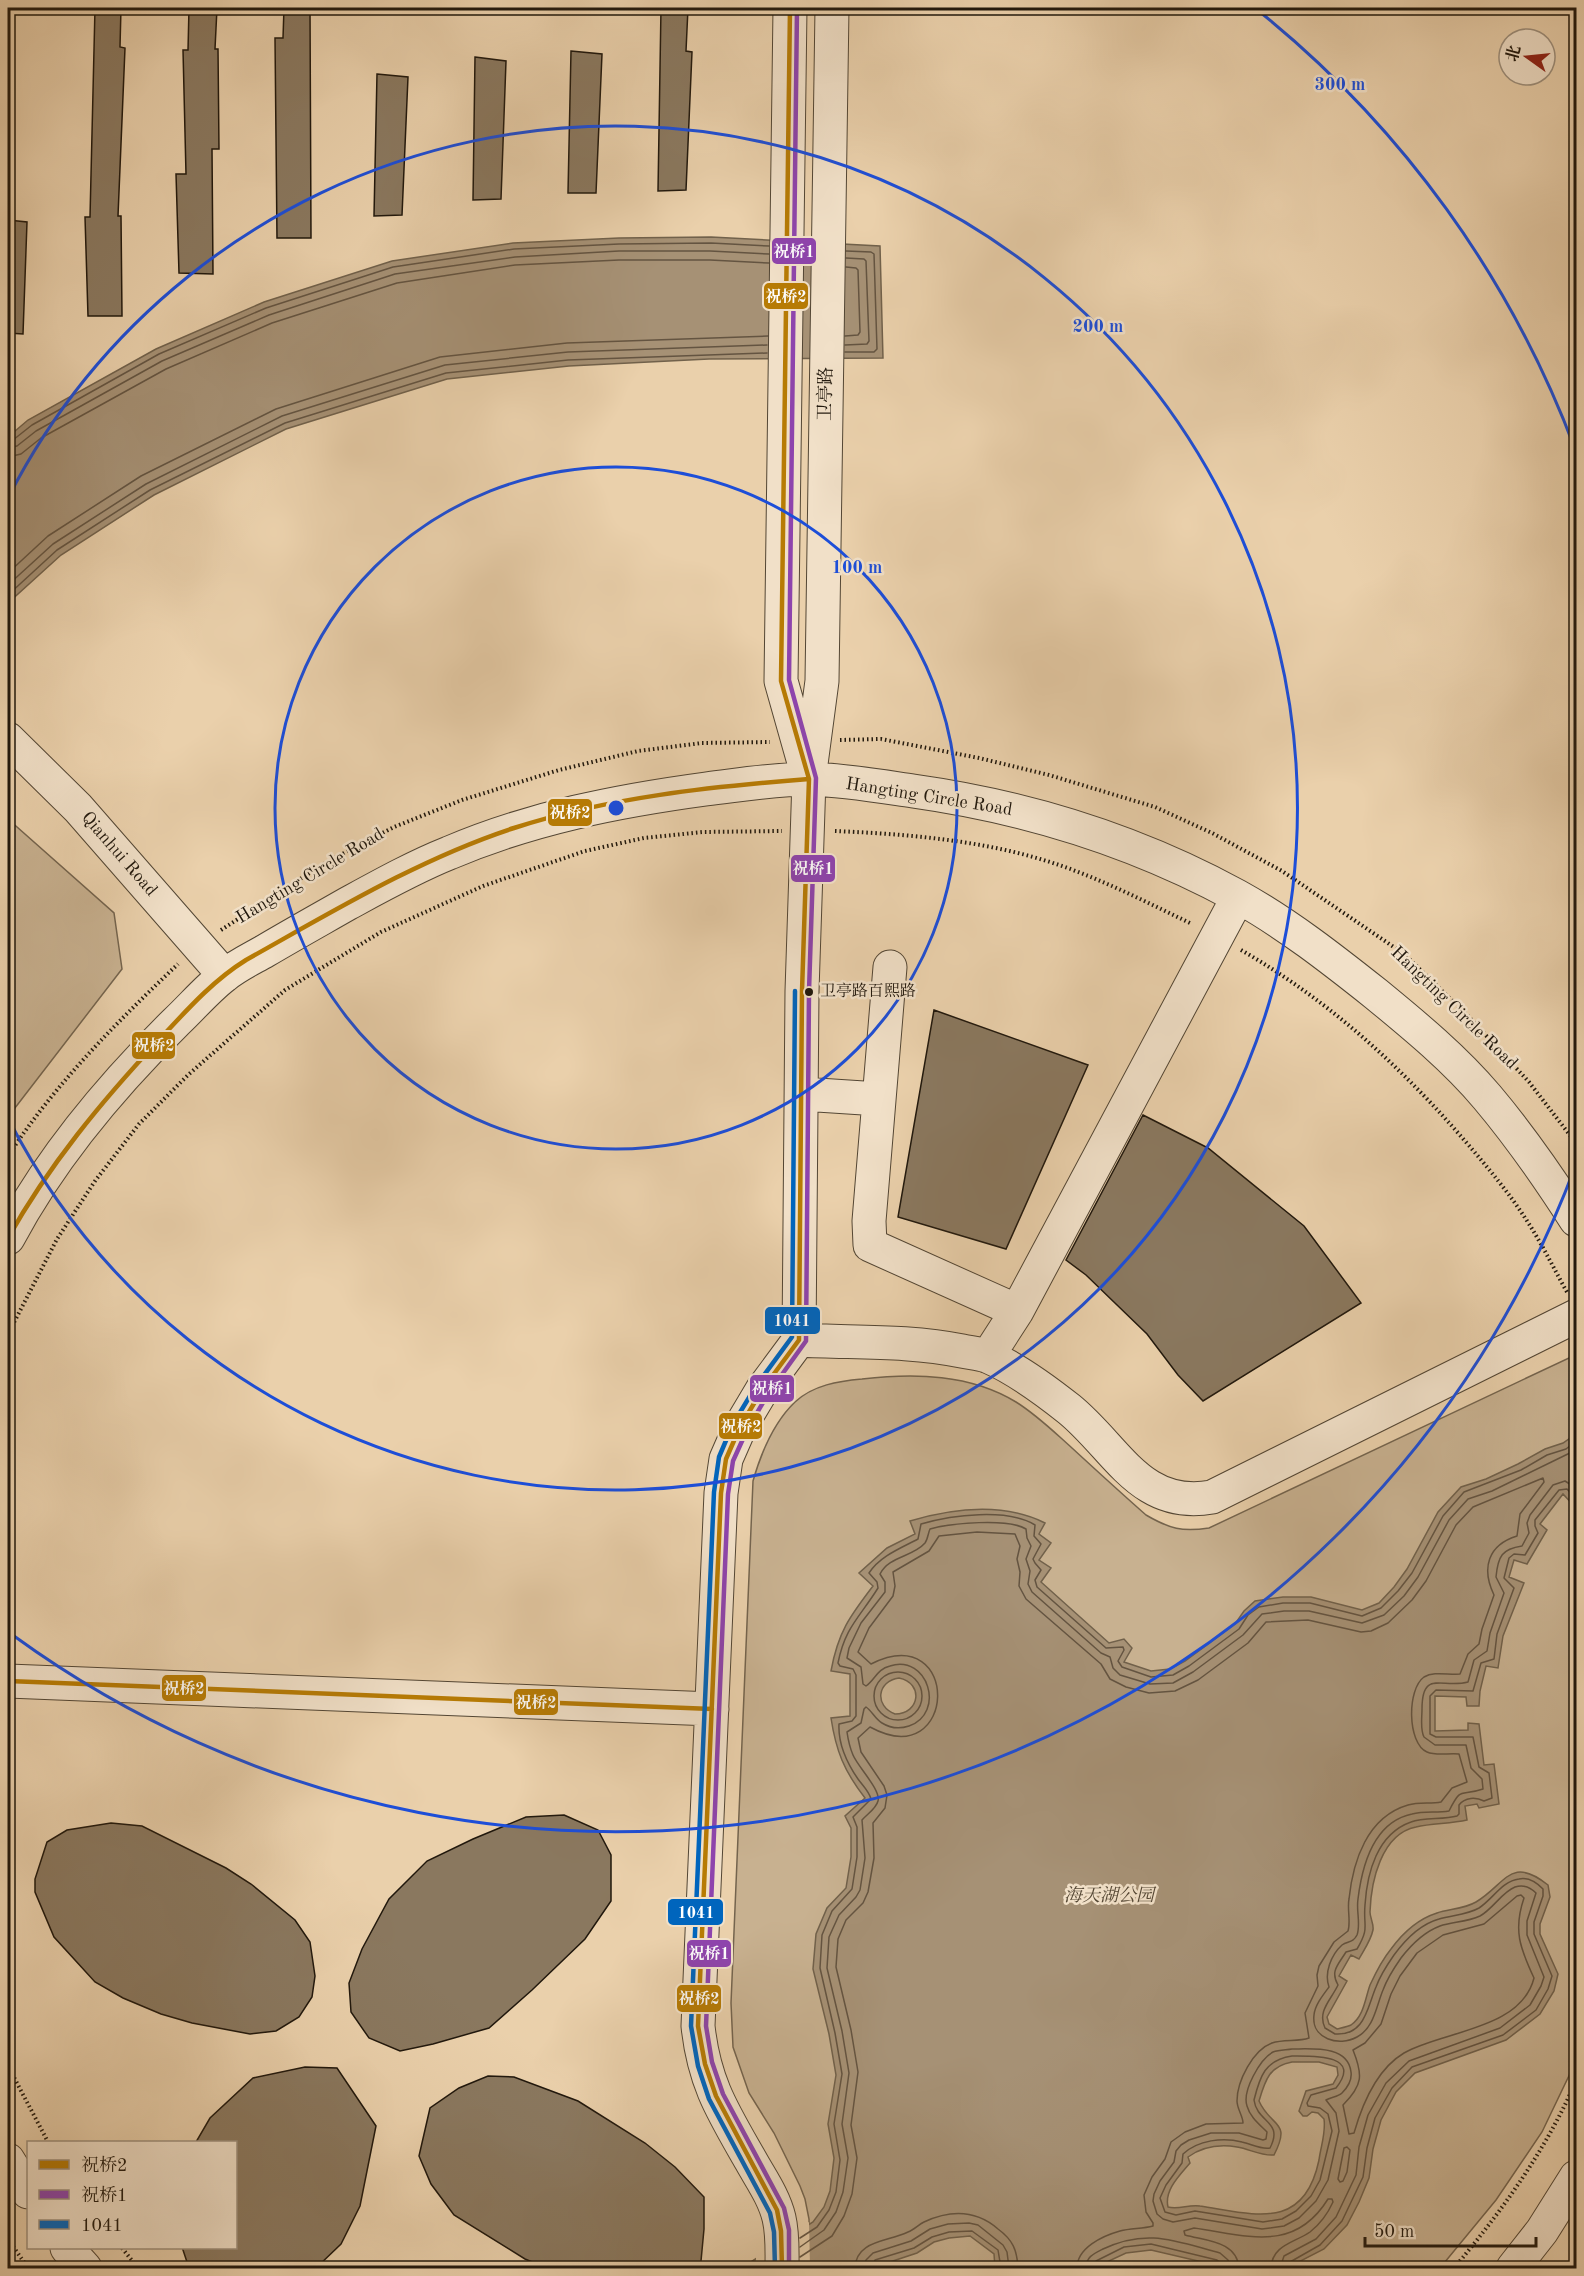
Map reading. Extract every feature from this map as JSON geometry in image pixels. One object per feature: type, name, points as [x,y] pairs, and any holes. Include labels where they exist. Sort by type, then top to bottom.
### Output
[{"type":"street","points":[[790,8],[781,681],[806,741]]},
{"type":"street","name":"卫亭路","points":[[799,1340],[802,991],[809,779],[806,741],[822,681],[832,8]]},
{"type":"street","name":"Qianhui Road","points":[[8,739],[78,808],[225,975]]},
{"type":"street","name":"Hangting Circle Road","points":[[8,1238],[26,1204],[64,1149],[102,1102],[162,1036],[225,975],[391,881],[446,853],[515,828],[590,807],[665,794],[809,779],[932,794],[1057,821],[1109,837],[1159,858],[1238,897],[1296,933],[1356,977],[1419,1028],[1485,1094],[1538,1161],[1576,1220]]},
{"type":"street","points":[[988,1356],[1017,1311],[1238,897]]},
{"type":"street","points":[[890,967],[869,1221],[870,1245],[1017,1311]]},
{"type":"street","points":[[802,1094],[879,1099]]},
{"type":"street","points":[[782,2268],[779,2218],[773,2199],[715,2097],[701,2054],[698,2026],[721,1493],[726,1459],[740,1427],[762,1390],[799,1340],[898,1343],[942,1347],[988,1356],[1071,1411],[1139,1479],[1157,1491],[1174,1498],[1194,1500],[1212,1497],[1576,1316]]},
{"type":"street","points":[[8,1681],[712,1709]]},
{"type":"street","points":[[8,2160],[27,2190]]},
{"type":"street","points":[[1513,2268],[1542,2231],[1576,2177]]},
{"type":"street","points":[[70,2249],[85,2268]]},
{"type":"path","name":"Hangting Circle Road","points":[[8,1156],[64,1079],[133,1007],[182,961],[232,922],[325,863],[394,826],[462,800],[559,770],[639,751],[702,743],[881,739],[979,758],[1049,775],[1155,807],[1212,833],[1282,871],[1404,954],[1468,1016],[1529,1082],[1576,1143]]},
{"type":"path","points":[[8,2066],[47,2141]]},
{"type":"path","points":[[1454,2268],[1480,2238],[1535,2160],[1576,2081]]},
{"type":"path","points":[[8,2239],[28,2268]]},
{"type":"path","points":[[124,2249],[138,2268]]},
{"type":"path","points":[[1567,2268],[1576,2255]]},
{"type":"green space","points":[[8,819],[114,913],[122,969],[8,1117]]},
{"type":"green space","name":"海天湖公园","points":[[1571,1357],[1576,1358],[1576,2061],[1542,2132],[1496,2200],[1440,2268],[810,2268],[809,2219],[805,2199],[774,2133],[749,2093],[733,2047],[731,2003],[753,1481],[769,1439],[787,1410],[802,1396],[818,1388],[853,1380],[922,1376],[980,1386],[1016,1402],[1031,1412],[1146,1515],[1162,1524],[1176,1528],[1200,1529],[1209,1528]]},
{"type":"water","points":[[711,237],[880,246],[883,358],[709,359],[569,366],[447,379],[286,429],[154,495],[61,555],[8,603],[8,437],[28,420],[156,349],[264,302],[392,261],[513,243]]},
{"type":"water","name":"海天湖公园","points":[[1576,1434],[1576,1508],[1563,1494],[1540,1524],[1547,1530],[1527,1564],[1514,1560],[1509,1577],[1524,1583],[1503,1636],[1498,1668],[1486,1666],[1479,1706],[1467,1706],[1466,1697],[1435,1696],[1435,1731],[1468,1730],[1468,1723],[1479,1724],[1484,1765],[1494,1764],[1499,1804],[1479,1808],[1477,1804],[1465,1806],[1467,1820],[1416,1827],[1404,1831],[1394,1839],[1386,1849],[1376,1874],[1371,1900],[1370,1914],[1373,1928],[1371,1937],[1359,1959],[1351,1955],[1339,1976],[1347,1981],[1327,2017],[1329,2024],[1337,2029],[1351,2025],[1361,2012],[1370,1985],[1382,1962],[1405,1933],[1430,1916],[1476,1902],[1516,1872],[1525,1872],[1535,1876],[1548,1885],[1550,1897],[1540,1924],[1540,1934],[1558,1974],[1554,1991],[1540,2014],[1506,2040],[1415,2073],[1396,2092],[1381,2120],[1373,2149],[1369,2178],[1359,2202],[1347,2225],[1324,2249],[1287,2268],[1228,2268],[1151,2250],[1126,2253],[1094,2268],[995,2268],[994,2254],[970,2236],[934,2242],[917,2253],[876,2268],[744,2268],[813,2222],[824,2207],[830,2191],[834,2158],[828,2124],[836,2075],[829,2034],[813,1969],[816,1934],[827,1908],[846,1888],[851,1857],[851,1828],[845,1816],[865,1798],[842,1760],[835,1741],[831,1718],[850,1716],[850,1674],[831,1671],[841,1635],[873,1586],[859,1573],[887,1548],[915,1534],[910,1521],[961,1510],[978,1509],[1012,1512],[1045,1523],[1039,1534],[1051,1543],[1039,1560],[1051,1568],[1041,1582],[1109,1643],[1124,1639],[1132,1648],[1124,1662],[1151,1671],[1170,1669],[1185,1661],[1235,1624],[1255,1601],[1283,1597],[1311,1597],[1362,1610],[1379,1603],[1407,1569],[1438,1512],[1461,1487],[1486,1479],[1545,1449],[1563,1443]],"holes":[[[899,1678],[912,1686],[916,1698],[910,1709],[895,1714],[884,1705],[881,1694],[886,1684]],[[1292,2062],[1319,2062],[1337,2067],[1338,2075],[1333,2084],[1306,2091],[1299,2111],[1303,2116],[1312,2112],[1318,2113],[1324,2119],[1324,2134],[1319,2160],[1312,2183],[1302,2199],[1289,2208],[1274,2213],[1257,2214],[1196,2206],[1168,2207],[1168,2195],[1190,2163],[1188,2157],[1199,2151],[1217,2146],[1230,2146],[1274,2155],[1281,2136],[1280,2130],[1259,2101],[1266,2081],[1273,2071]]]},
{"type":"pier","points":[[809,2222],[810,2268],[756,2268],[756,2255]]},
{"type":"building","points":[[95,8],[121,8],[120,47],[125,48],[118,216],[121,216],[122,316],[88,316],[85,217],[90,217]]},
{"type":"building","points":[[189,8],[217,8],[215,49],[218,49],[219,149],[212,149],[213,274],[179,273],[176,174],[186,174],[183,50],[188,50]]},
{"type":"building","points":[[284,8],[310,8],[311,238],[277,238],[275,38],[283,38]]},
{"type":"building","points":[[661,8],[688,8],[686,51],[692,52],[686,190],[658,191]]},
{"type":"building","points":[[571,51],[602,54],[596,193],[568,193]]},
{"type":"building","points":[[475,57],[506,61],[501,199],[473,200]]},
{"type":"building","points":[[377,74],[408,77],[402,215],[374,216]]},
{"type":"building","points":[[8,220],[27,222],[23,334],[8,333]]},
{"type":"building","points":[[934,1010],[1088,1065],[1006,1249],[898,1217]]},
{"type":"building","points":[[1143,1115],[1208,1148],[1304,1226],[1361,1303],[1203,1401],[1178,1375],[1147,1334],[1086,1275],[1066,1260]]},
{"type":"building","points":[[564,1815],[598,1830],[611,1855],[611,1901],[585,1939],[489,2028],[400,2051],[369,2038],[351,2012],[349,1983],[362,1949],[389,1899],[427,1861],[526,1817]]},
{"type":"building","points":[[111,1823],[142,1826],[226,1868],[251,1884],[295,1920],[310,1942],[315,1976],[312,1997],[299,2017],[276,2031],[250,2034],[192,2023],[161,2014],[123,1998],[95,1982],[54,1937],[35,1892],[35,1879],[47,1842],[67,1830]]},
{"type":"building","points":[[305,2067],[337,2068],[376,2126],[360,2206],[341,2244],[316,2268],[192,2268],[188,2265],[183,2249],[237,2249],[237,2141],[197,2141],[210,2118],[253,2078]]},
{"type":"building","points":[[488,2076],[514,2077],[578,2101],[645,2143],[675,2167],[704,2197],[701,2261],[693,2268],[547,2268],[525,2259],[454,2215],[431,2184],[419,2156],[430,2108],[459,2088]]},
{"type":"transit line","name":"祝桥2","points":[[782,2268],[781,2231],[777,2210],[716,2096],[705,2064],[698,2026],[721,1493],[726,1459],[740,1427],[762,1390],[799,1340],[802,991],[809,779],[781,681],[790,8]]},
{"type":"transit line","name":"祝桥1","points":[[789,2268],[789,2230],[784,2208],[723,2094],[712,2062],[706,2026],[728,1494],[733,1461],[747,1430],[768,1394],[806,1341],[809,991],[816,778],[789,680],[797,8]]},
{"type":"transit line","name":"祝桥2","points":[[8,1238],[58,1160],[116,1087],[199,998],[222,977],[246,960],[410,871],[514,828],[550,817],[623,801],[697,790],[809,779]]},
{"type":"transit line","name":"1041","points":[[775,2268],[774,2232],[770,2213],[709,2099],[698,2066],[691,2026],[714,1492],[719,1457],[733,1424],[756,1386],[792,1337],[795,991]]},
{"type":"transit line","name":"祝桥2","points":[[8,1681],[712,1709]]},
{"type":"place","name":"卫亭路百熙路","points":[[809,992]]}]
